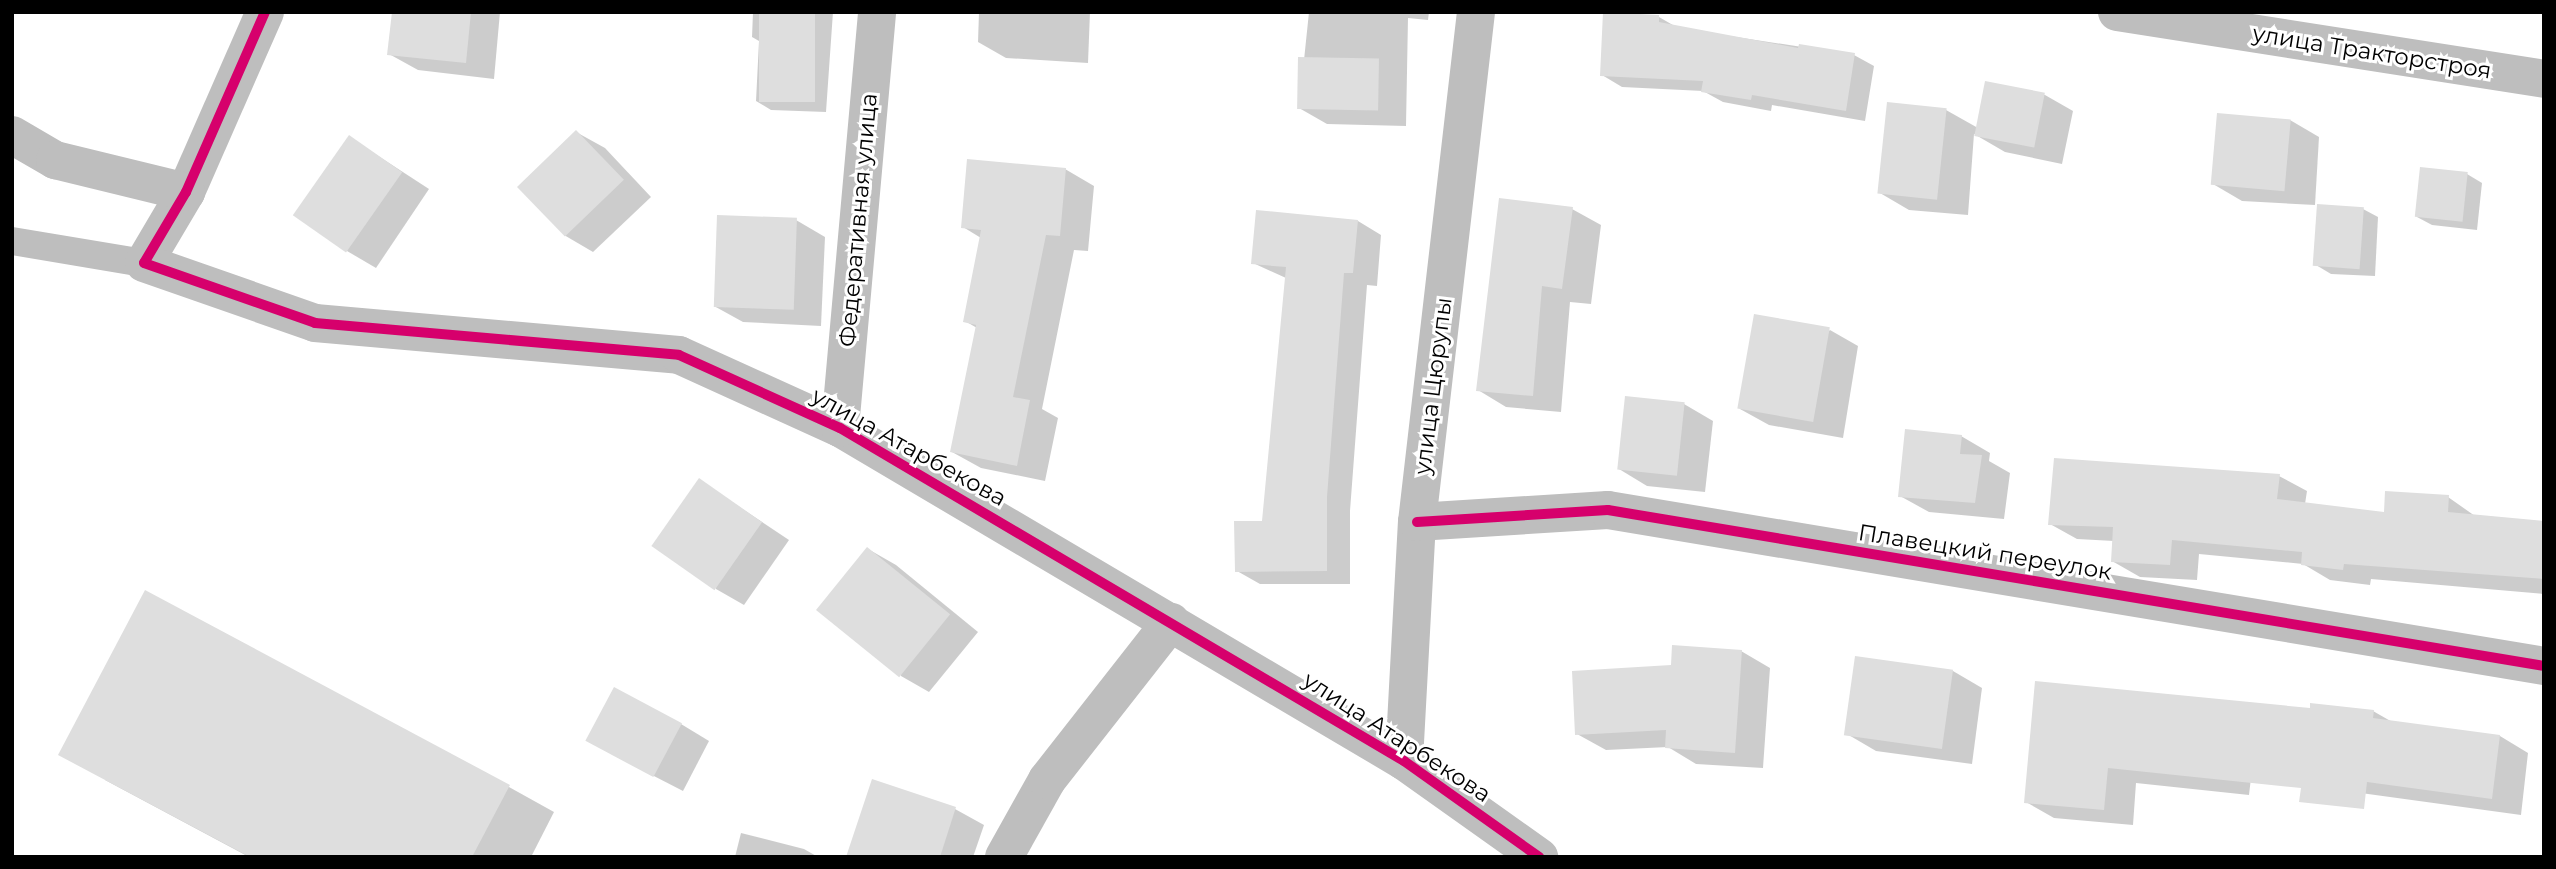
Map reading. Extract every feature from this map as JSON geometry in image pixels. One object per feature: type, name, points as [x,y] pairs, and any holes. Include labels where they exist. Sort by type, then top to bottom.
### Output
[{"type":"street","points":[[144,263],[186,192],[265,12]]},
{"type":"street","name":"Федеративная улица","points":[[840,428],[877,12]]},
{"type":"street","name":"улица Цюрупы","points":[[1404,761],[1418,522],[1476,12]]},
{"type":"street","name":"улица Тракторстроя","points":[[2118,12],[2544,79]]},
{"type":"street","points":[[12,135],[55,160],[186,192]]},
{"type":"street","name":"улица Атарбекова","points":[[144,263],[315,323],[679,355],[840,428],[1404,761],[1539,857]]},
{"type":"street","name":"Плавецкий переулок","points":[[1418,522],[1608,510],[2544,666]]},
{"type":"street","points":[[1004,857],[1047,780],[1171,622]]},
{"type":"lane","points":[[12,241],[144,263]]},
{"type":"building","points":[[392,12],[471,12],[466,63],[387,55]]},
{"type":"building","points":[[759,12],[815,12],[815,102],[759,102]]},
{"type":"building","points":[[1603,12],[1659,15],[1659,22],[1798,48],[1799,44],[1855,53],[1846,111],[1752,95],[1751,100],[1701,92],[1703,81],[1600,76]]},
{"type":"building","points":[[1298,57],[1379,58],[1378,110],[1297,109]]},
{"type":"building","points":[[1985,81],[2045,93],[2034,148],[1974,136]]},
{"type":"building","points":[[1887,102],[1947,108],[1937,200],[1877,193]]},
{"type":"building","points":[[2217,113],[2291,119],[2284,191],[2211,185]]},
{"type":"building","points":[[576,130],[624,180],[565,237],[517,187]]},
{"type":"building","points":[[349,135],[402,172],[346,253],[293,215]]},
{"type":"building","points":[[967,159],[1066,168],[1060,236],[1046,235],[1013,397],[1030,400],[1017,466],[950,452],[976,325],[963,322],[981,230],[961,228]]},
{"type":"building","points":[[2420,167],[2468,172],[2463,222],[2415,217]]},
{"type":"building","points":[[1499,198],[1573,207],[1562,289],[1542,286],[1533,396],[1476,391]]},
{"type":"building","points":[[2317,204],[2364,207],[2360,269],[2313,266]]},
{"type":"building","points":[[1256,210],[1358,220],[1353,273],[1344,273],[1327,497],[1327,571],[1235,572],[1234,521],[1262,521],[1286,267],[1251,264]]},
{"type":"building","points":[[717,215],[797,218],[794,310],[714,307]]},
{"type":"building","points":[[1754,314],[1830,327],[1813,422],[1737,409]]},
{"type":"building","points":[[1625,396],[1685,402],[1677,476],[1617,470]]},
{"type":"building","points":[[1905,429],[1962,435],[1960,454],[1982,455],[1975,503],[1898,497]]},
{"type":"building","points":[[2054,458],[2280,474],[2277,499],[2384,512],[2385,491],[2449,495],[2448,512],[2544,521],[2544,579],[2344,564],[2343,570],[2301,565],[2302,552],[2172,540],[2170,565],[2111,562],[2113,527],[2048,525]]},
{"type":"building","points":[[699,478],[762,522],[714,590],[651,546]]},
{"type":"building","points":[[867,547],[950,614],[899,677],[816,610]]},
{"type":"building","points":[[145,590],[510,785],[472,857],[250,857],[58,755]]},
{"type":"building","points":[[1672,645],[1742,650],[1735,753],[1665,748],[1666,730],[1575,735],[1572,671],[1671,665]]},
{"type":"building","points":[[1855,656],[1953,670],[1942,749],[1844,735]]},
{"type":"building","points":[[2035,681],[2310,708],[2310,703],[2374,710],[2373,718],[2500,735],[2492,799],[2367,782],[2364,809],[2299,802],[2301,788],[2108,768],[2104,810],[2024,803]]},
{"type":"building","points":[[614,687],[682,723],[653,777],[585,741]]},
{"type":"building","points":[[872,779],[956,807],[940,857],[846,857]]},
{"type":"cycle path","points":[[265,12],[186,192],[144,263],[315,323],[679,355],[840,428],[1404,761],[1539,857]]},
{"type":"cycle path","points":[[1417,522],[1608,510],[2544,666]]}]
